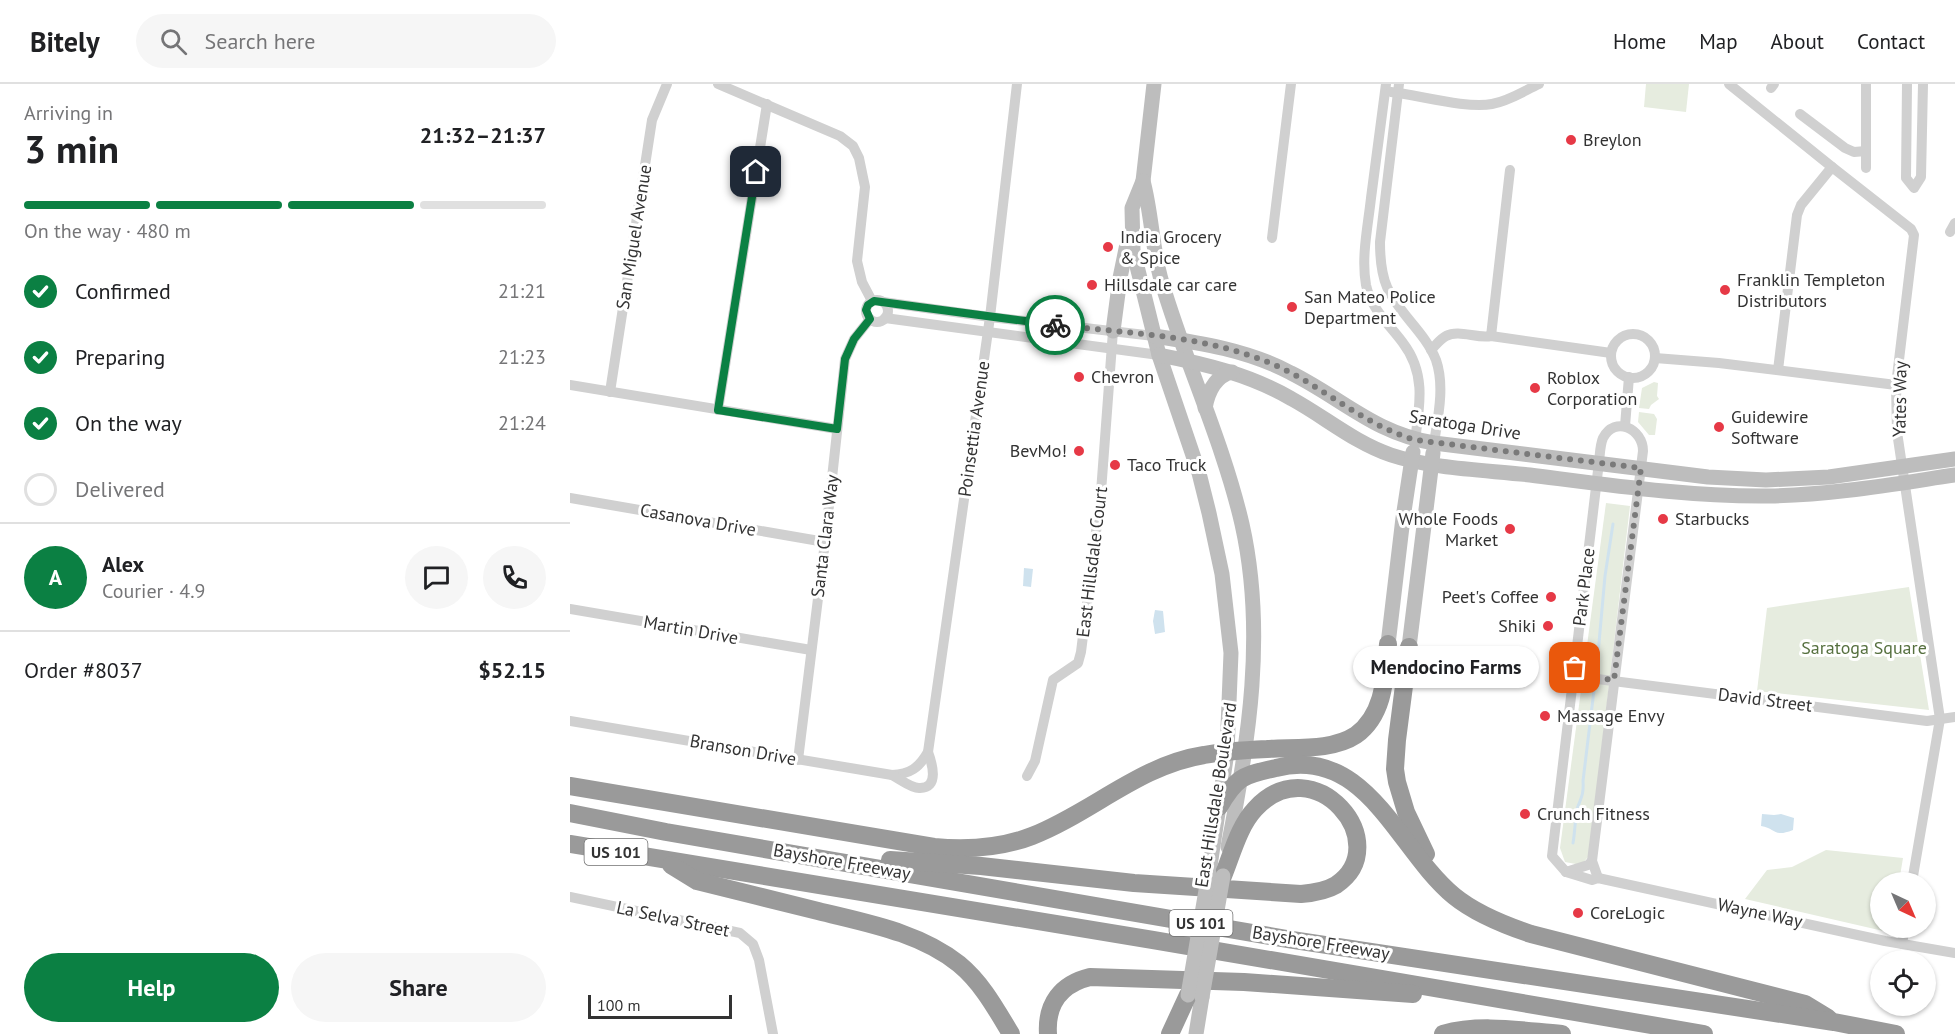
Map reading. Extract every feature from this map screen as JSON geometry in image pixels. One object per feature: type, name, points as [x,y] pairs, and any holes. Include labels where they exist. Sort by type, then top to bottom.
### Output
[{"type":"highway","points":[[570,786],[920,845],[962,849],[991,846],[1032,836],[1163,767],[1191,758],[1246,750],[1323,745],[1345,740],[1371,720],[1380,700],[1388,644]]},
{"type":"highway","points":[[1409,647],[1395,755],[1400,796],[1418,840],[1431,863],[1458,893],[1491,918]]},
{"type":"highway","points":[[1219,807],[1229,789],[1242,777],[1282,766],[1323,768],[1348,779],[1370,795],[1445,888],[1465,905],[1491,918],[1518,930],[1563,943],[1805,1004],[1834,1022]]},
{"type":"highway","points":[[818,858],[948,863],[1134,883],[1301,894],[1325,890],[1336,885],[1351,868],[1357,844],[1351,820],[1338,804],[1319,792],[1285,790],[1273,795],[1256,808],[1246,821],[1216,875]]},
{"type":"highway","name":"Bayshore Freeway","points":[[570,813],[666,832],[1293,940],[1834,1022],[1896,1034]]},
{"type":"highway","name":"Bayshore Freeway","points":[[570,844],[1704,1034]]},
{"type":"highway","points":[[662,860],[697,881],[880,927],[935,948],[959,964],[974,979],[989,997],[1011,1034]]},
{"type":"highway","points":[[1048,1034],[1047,1022],[1050,1008],[1057,996],[1072,983],[1090,977],[1244,982],[1494,998]]},
{"type":"highway","points":[[1170,1034],[1195,996]]},
{"type":"highway","points":[[1443,1034],[1487,1028],[1562,1034]]},
{"type":"main road","name":"East Hillsdale Boulevard","points":[[1154,84],[1143,181],[1132,208],[1131,227],[1137,271],[1154,336],[1199,472],[1222,574],[1231,653],[1227,752],[1219,807],[1216,875]]},
{"type":"main road","name":"East Hillsdale Boulevard","points":[[1143,181],[1149,201],[1158,266],[1239,514],[1253,597],[1252,683],[1246,750],[1242,777],[1216,875],[1195,996],[1196,1034]]},
{"type":"main road","points":[[1113,331],[1119,278],[1131,227]]},
{"type":"main road","name":"Saratoga Drive","points":[[1154,336],[1239,352],[1272,363],[1307,381],[1369,420],[1415,440],[1708,477],[1766,480],[1955,475]]},
{"type":"main road","name":"Saratoga Drive","points":[[1159,355],[1232,372],[1295,400],[1373,448],[1411,460],[1432,463],[1638,488],[1771,496],[1835,492],[1955,459]]},
{"type":"main road","points":[[1205,408],[1208,393],[1212,387],[1224,374],[1232,372]]},
{"type":"main road","points":[[1388,644],[1415,440]]},
{"type":"main road","points":[[1409,647],[1434,443]]},
{"type":"main road","name":"East Hillsdale Boulevard","points":[[1180,1034],[1195,996]]},
{"type":"street","name":"San Miguel Avenue","points":[[610,392],[652,120],[667,84]]},
{"type":"street","points":[[718,84],[840,136],[854,147],[859,158],[865,187],[857,261],[862,282],[877,302],[888,309],[885,318],[878,322],[870,319],[866,310],[877,302]]},
{"type":"street","name":"Poinsettia Avenue","points":[[915,770],[928,752],[990,317],[1017,84]]},
{"type":"street","points":[[1272,238],[1291,84]]},
{"type":"street","points":[[1415,440],[1421,393],[1416,368],[1403,343],[1383,320],[1371,301],[1366,282],[1366,239],[1385,88],[1461,103],[1490,104],[1539,84]]},
{"type":"street","points":[[1729,84],[1832,167],[1801,205],[1797,215],[1778,370]]},
{"type":"street","points":[[1866,84],[1866,168]]},
{"type":"street","points":[[1907,84],[1906,178],[1914,188],[1921,177],[1923,84]]},
{"type":"street","points":[[1399,89],[1380,242],[1380,259],[1387,288],[1431,350],[1439,375],[1440,389],[1434,443]]},
{"type":"street","points":[[718,410],[767,104]]},
{"type":"street","points":[[1800,114],[1845,148],[1854,152],[1866,151]]},
{"type":"street","name":"Yates Way","points":[[1832,167],[1911,229],[1914,236],[1896,385],[1897,432],[1940,719],[1914,872]]},
{"type":"street","points":[[1491,336],[1510,170]]},
{"type":"street","name":"Saratoga Drive","points":[[877,302],[1154,336]]},
{"type":"street","name":"Saratoga Drive","points":[[885,318],[1159,355]]},
{"type":"street","name":"Santa Clara Way","points":[[798,760],[845,359],[854,339],[870,319]]},
{"type":"street","name":"East Hillsdale Court","points":[[1027,776],[1035,761],[1053,680],[1078,663],[1082,652],[1101,492],[1113,331]]},
{"type":"street","points":[[1431,350],[1449,334],[1485,338],[1491,336],[1611,353]]},
{"type":"street","points":[[1627,334],[1635,334],[1643,336],[1650,342],[1654,349],[1654,358],[1652,366],[1646,373],[1629,378],[1621,375],[1615,369],[1611,361],[1611,353],[1613,345],[1619,338],[1627,334]]},
{"type":"street","points":[[1654,358],[1778,370],[1896,385]]},
{"type":"street","points":[[1598,878],[1592,861],[1610,680],[1643,451],[1641,437],[1631,428],[1624,426],[1629,378]]},
{"type":"street","points":[[570,386],[837,429]]},
{"type":"street","name":"Park Place","points":[[1566,872],[1552,856],[1601,444],[1607,433],[1624,426]]},
{"type":"street","name":"Casanova Drive","points":[[570,498],[825,542]]},
{"type":"street","name":"Martin Drive","points":[[570,609],[811,650]]},
{"type":"street","name":"David Street","points":[[1574,676],[1927,721],[1955,717]]},
{"type":"street","name":"Branson Drive","points":[[570,721],[892,775],[915,770]]},
{"type":"street","points":[[892,775],[915,787],[925,787],[930,783],[934,773],[928,752]]},
{"type":"street","points":[[1566,872],[1588,865],[1592,861]]},
{"type":"street","name":"Wayne Way","points":[[1566,872],[1592,880],[1598,878],[1902,944],[1955,953]]},
{"type":"street","name":"La Selva Street","points":[[570,897],[740,933],[753,945],[759,960],[773,1034]]},
{"type":"street","points":[[1902,944],[1903,938]]},
{"type":"green space","points":[[1646,84],[1689,84],[1686,112],[1644,107]]},
{"type":"green space","points":[[1654,382],[1658,383],[1657,396],[1659,399],[1649,409],[1639,408],[1642,388]]},
{"type":"green space","points":[[1639,412],[1654,414],[1657,419],[1655,435],[1649,435],[1638,422]]},
{"type":"green space","points":[[1606,503],[1630,506],[1589,856],[1581,865],[1565,862],[1560,848]]},
{"type":"green space","name":"Saratoga Square","points":[[1909,587],[1929,710],[1757,691],[1767,608]]},
{"type":"green space","points":[[1826,850],[1903,858],[1901,872],[1870,872],[1870,928],[1745,899],[1767,870],[1792,867]]},
{"type":"water","points":[[1024,568],[1033,569],[1031,587],[1023,586]]},
{"type":"water","points":[[1155,610],[1163,611],[1165,632],[1155,634],[1153,621]]},
{"type":"water","points":[[1762,814],[1781,814],[1794,818],[1793,830],[1778,833],[1761,826]]},
{"type":"waterway","points":[[1596,676],[1605,576],[1613,524]]},
{"type":"waterway","points":[[1573,843],[1577,809],[1583,793],[1595,682]]},
{"type":"way so far","points":[[1055,325],[1168,338],[1224,348],[1256,357],[1307,381],[1385,429],[1415,440],[1641,468],[1614,680],[1574,676],[1575,668]]},
{"type":"place","name":"Breylon","points":[[1571,140]]},
{"type":"place","name":"India Grocery & Spice","points":[[1108,247]]},
{"type":"place","name":"Hillsdale car care","points":[[1092,285]]},
{"type":"place","name":"Franklin Templeton Distributors","points":[[1725,290]]},
{"type":"place","name":"San Mateo Police Department","points":[[1292,307]]},
{"type":"place","name":"Chevron","points":[[1079,377]]},
{"type":"place","name":"Roblox Corporation","points":[[1535,388]]},
{"type":"place","name":"Guidewire Software","points":[[1719,427]]},
{"type":"place","name":"BevMo!","points":[[1079,451]]},
{"type":"place","name":"Taco Truck","points":[[1115,465]]},
{"type":"place","name":"Starbucks","points":[[1663,519]]},
{"type":"place","name":"Whole Foods Market","points":[[1510,529]]},
{"type":"place","name":"Peet's Coffee","points":[[1551,597]]},
{"type":"place","name":"Shiki","points":[[1548,626]]},
{"type":"place","name":"Mendocino Farms","points":[[1575,668]]},
{"type":"place","name":"Massage Envy","points":[[1545,716]]},
{"type":"place","name":"Crunch Fitness","points":[[1525,814]]},
{"type":"place","name":"CoreLogic","points":[[1578,913]]},
{"type":"route","points":[[756,172],[718,410],[837,429],[845,359],[854,339],[870,319],[866,310],[868,305],[874,301],[1055,325]]}]
